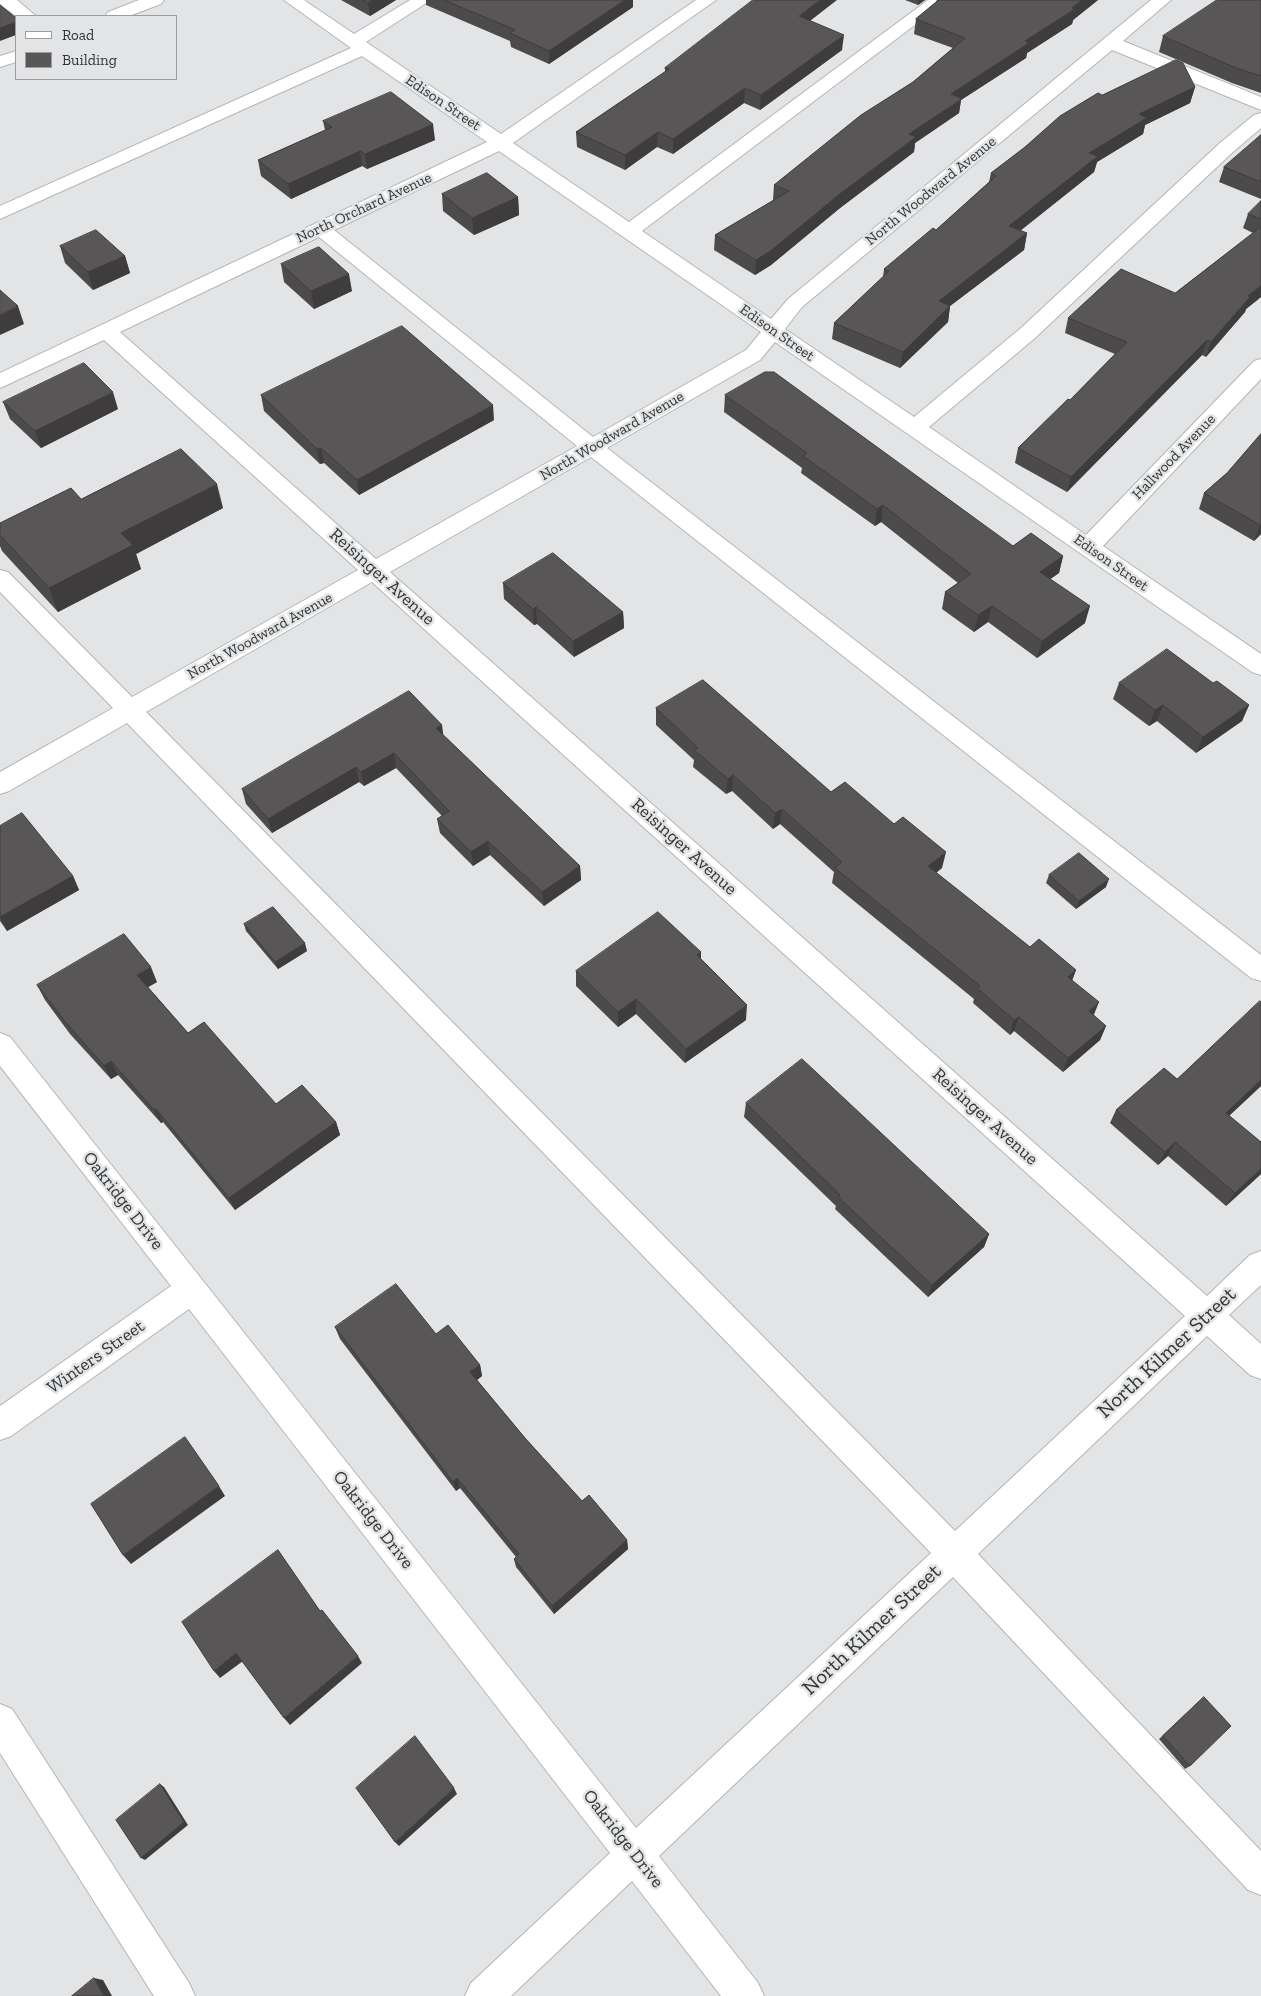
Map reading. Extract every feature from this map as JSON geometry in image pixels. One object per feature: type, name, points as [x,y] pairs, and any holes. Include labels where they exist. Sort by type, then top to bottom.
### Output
[{"type":"street","points":[[6,0],[26,15]]},
{"type":"street","points":[[117,15],[155,0]]},
{"type":"street","name":"Edison Street","points":[[292,0],[1261,666]]},
{"type":"street","points":[[0,213],[363,49],[354,42],[422,0]]},
{"type":"street","name":"North Orchard Avenue","points":[[0,381],[501,143],[707,0]]},
{"type":"street","points":[[629,231],[940,0]]},
{"type":"street","name":"North Woodward Avenue","points":[[0,784],[753,356],[795,304],[1162,0]]},
{"type":"street","points":[[1111,43],[1261,104]]},
{"type":"street","points":[[0,62],[15,56]]},
{"type":"street","points":[[915,428],[1028,333],[1227,147],[1261,119]]},
{"type":"street","points":[[321,229],[592,447],[1261,970]]},
{"type":"street","name":"Reisinger Avenue","points":[[106,331],[1261,1364]]},
{"type":"street","name":"Hallwood Avenue","points":[[1088,547],[1261,366]]},
{"type":"street","points":[[0,578],[954,1553],[1261,1877]]},
{"type":"street","name":"Oakridge Drive","points":[[0,1045],[744,1996]]},
{"type":"street","name":"North Kilmer Street","points":[[484,1996],[634,1853],[1261,1266]]},
{"type":"street","name":"Winters Street","points":[[0,1425],[192,1289]]},
{"type":"street","points":[[0,1721],[176,1996]]},
{"type":"building","points":[[444,0],[625,0],[549,51],[510,33],[515,30]]},
{"type":"building","points":[[753,0],[820,0],[799,16],[844,35],[761,95],[745,88],[673,139],[658,132],[625,155],[576,132],[669,69],[665,68]]},
{"type":"building","points":[[939,0],[1082,0],[1072,8],[1075,9],[1025,41],[1029,43],[951,94],[962,99],[909,134],[916,137],[841,193],[772,250],[756,260],[715,235],[789,191],[774,185],[861,115],[913,82],[965,38],[916,19]]},
{"type":"building","points":[[1217,0],[1261,0],[1261,76],[1236,68],[1163,36]]},
{"type":"building","points":[[0,5],[15,17],[15,22],[0,28]]},
{"type":"building","points":[[1176,60],[1183,63],[1195,87],[1139,114],[1147,118],[1089,153],[1098,156],[1009,226],[1027,233],[939,301],[950,306],[903,352],[834,323],[889,271],[884,269],[933,228],[936,230],[996,176],[991,173],[1025,147],[1060,116],[1098,93],[1102,95]]},
{"type":"building","points":[[391,92],[433,124],[365,154],[360,151],[288,184],[258,160],[332,127],[323,121]]},
{"type":"building","points":[[1261,135],[1261,182],[1224,167]]},
{"type":"building","points":[[487,173],[518,197],[472,218],[442,194]]},
{"type":"building","points":[[1261,201],[1261,219],[1248,214]]},
{"type":"building","points":[[1261,227],[1261,286],[1248,296],[1250,297],[1211,342],[1207,340],[1071,477],[1018,448],[1068,399],[1070,400],[1127,342],[1068,318],[1121,269],[1175,293]]},
{"type":"building","points":[[96,230],[125,256],[88,272],[60,246]]},
{"type":"building","points":[[319,247],[349,274],[311,291],[281,264]]},
{"type":"building","points":[[0,290],[18,306],[0,315]]},
{"type":"building","points":[[402,326],[493,405],[357,480],[321,448],[317,449],[261,395]]},
{"type":"building","points":[[84,363],[113,392],[35,431],[3,402]]},
{"type":"building","points":[[765,372],[774,372],[1013,546],[1031,533],[1063,556],[1040,572],[1090,606],[1042,641],[992,606],[978,615],[945,592],[971,574],[883,505],[877,509],[803,456],[807,453],[725,395]]},
{"type":"building","points":[[1261,434],[1260,525],[1204,493],[1227,473]]},
{"type":"building","points":[[181,449],[217,484],[121,533],[133,545],[49,588],[0,535],[0,523],[71,488],[81,499]]},
{"type":"building","points":[[553,553],[623,612],[573,641],[536,607],[533,609],[503,583]]},
{"type":"building","points":[[1167,649],[1213,683],[1217,681],[1249,705],[1203,737],[1163,705],[1155,710],[1119,683]]},
{"type":"building","points":[[703,680],[831,792],[845,782],[894,824],[903,817],[946,852],[928,866],[1030,947],[1039,939],[1076,970],[1068,977],[1099,1002],[1089,1011],[1106,1026],[1068,1058],[1019,1017],[1014,1020],[977,988],[980,986],[835,868],[842,862],[782,809],[775,813],[733,775],[728,779],[694,750],[698,748],[656,708]]},
{"type":"building","points":[[409,691],[442,725],[436,728],[580,866],[542,892],[488,841],[471,852],[437,819],[449,811],[394,753],[361,772],[356,767],[268,819],[242,789]]},
{"type":"building","points":[[22,813],[73,876],[0,917],[0,826]]},
{"type":"building","points":[[1079,853],[1109,879],[1079,901],[1049,875]]},
{"type":"building","points":[[273,907],[305,943],[275,962],[244,924]]},
{"type":"building","points":[[658,912],[701,952],[697,955],[747,1005],[686,1049],[636,999],[618,1012],[576,971]]},
{"type":"building","points":[[124,934],[151,967],[137,975],[188,1033],[204,1022],[276,1104],[302,1085],[336,1122],[229,1198],[156,1109],[154,1110],[111,1061],[104,1066],[63,1019],[37,985]]},
{"type":"building","points":[[1260,1001],[1261,1080],[1226,1113],[1261,1142],[1261,1169],[1235,1193],[1175,1142],[1165,1152],[1116,1110],[1164,1068],[1177,1079]]},
{"type":"building","points":[[802,1059],[989,1234],[932,1285],[838,1197],[840,1195],[746,1103]]},
{"type":"building","points":[[396,1284],[436,1334],[448,1325],[480,1365],[470,1372],[525,1438],[582,1501],[589,1495],[627,1540],[552,1606],[514,1559],[519,1554],[457,1478],[453,1482],[335,1327]]},
{"type":"building","points":[[185,1437],[219,1486],[123,1555],[91,1504]]},
{"type":"building","points":[[278,1550],[320,1611],[322,1610],[358,1656],[284,1718],[236,1653],[214,1671],[182,1622]]},
{"type":"building","points":[[1204,1697],[1231,1726],[1190,1766],[1163,1736]]},
{"type":"building","points":[[415,1736],[454,1788],[395,1842],[356,1788]]},
{"type":"building","points":[[160,1784],[184,1822],[141,1858],[116,1820]]},
{"type":"building","points":[[94,1978],[104,1996],[72,1996]]}]
